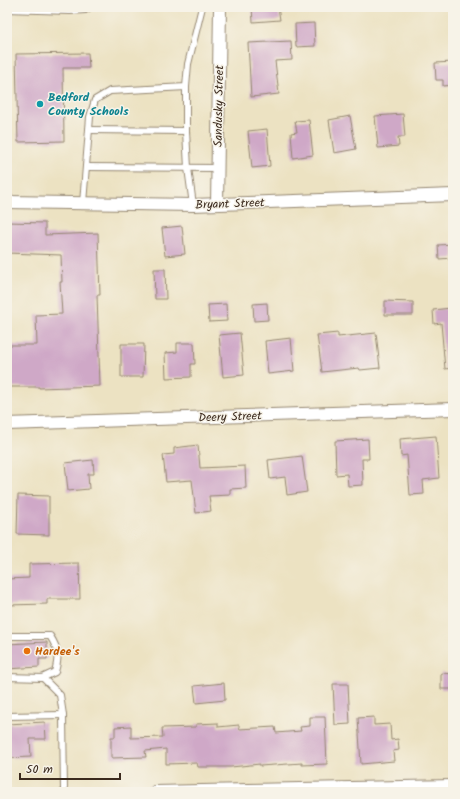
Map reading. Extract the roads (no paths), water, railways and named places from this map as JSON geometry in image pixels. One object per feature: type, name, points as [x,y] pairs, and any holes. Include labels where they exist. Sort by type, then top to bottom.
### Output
[{"type":"street","name":"Sandusky Street","points":[[217,204],[220,7]]},
{"type":"street","name":"Bryant Street","points":[[7,202],[193,205],[453,195]]},
{"type":"street","name":"Deery Street","points":[[7,424],[453,409]]},
{"type":"street","points":[[155,792],[453,786]]},
{"type":"lane","points":[[7,9],[85,10],[90,7]]},
{"type":"lane","points":[[193,205],[188,168],[186,87],[188,64],[202,7]]},
{"type":"lane","points":[[83,203],[90,117],[95,100],[110,91],[186,87]]},
{"type":"lane","points":[[89,130],[186,131]]},
{"type":"lane","points":[[86,167],[218,168]]},
{"type":"lane","points":[[7,636],[50,636],[57,646],[58,659],[55,672],[42,678],[7,677]]},
{"type":"lane","points":[[42,678],[60,695],[63,715],[64,792]]},
{"type":"lane","points":[[7,716],[63,715]]},
{"type":"place","name":"Bedford County Schools","points":[[40,104]]},
{"type":"place","name":"Hardee's","points":[[27,651]]}]
